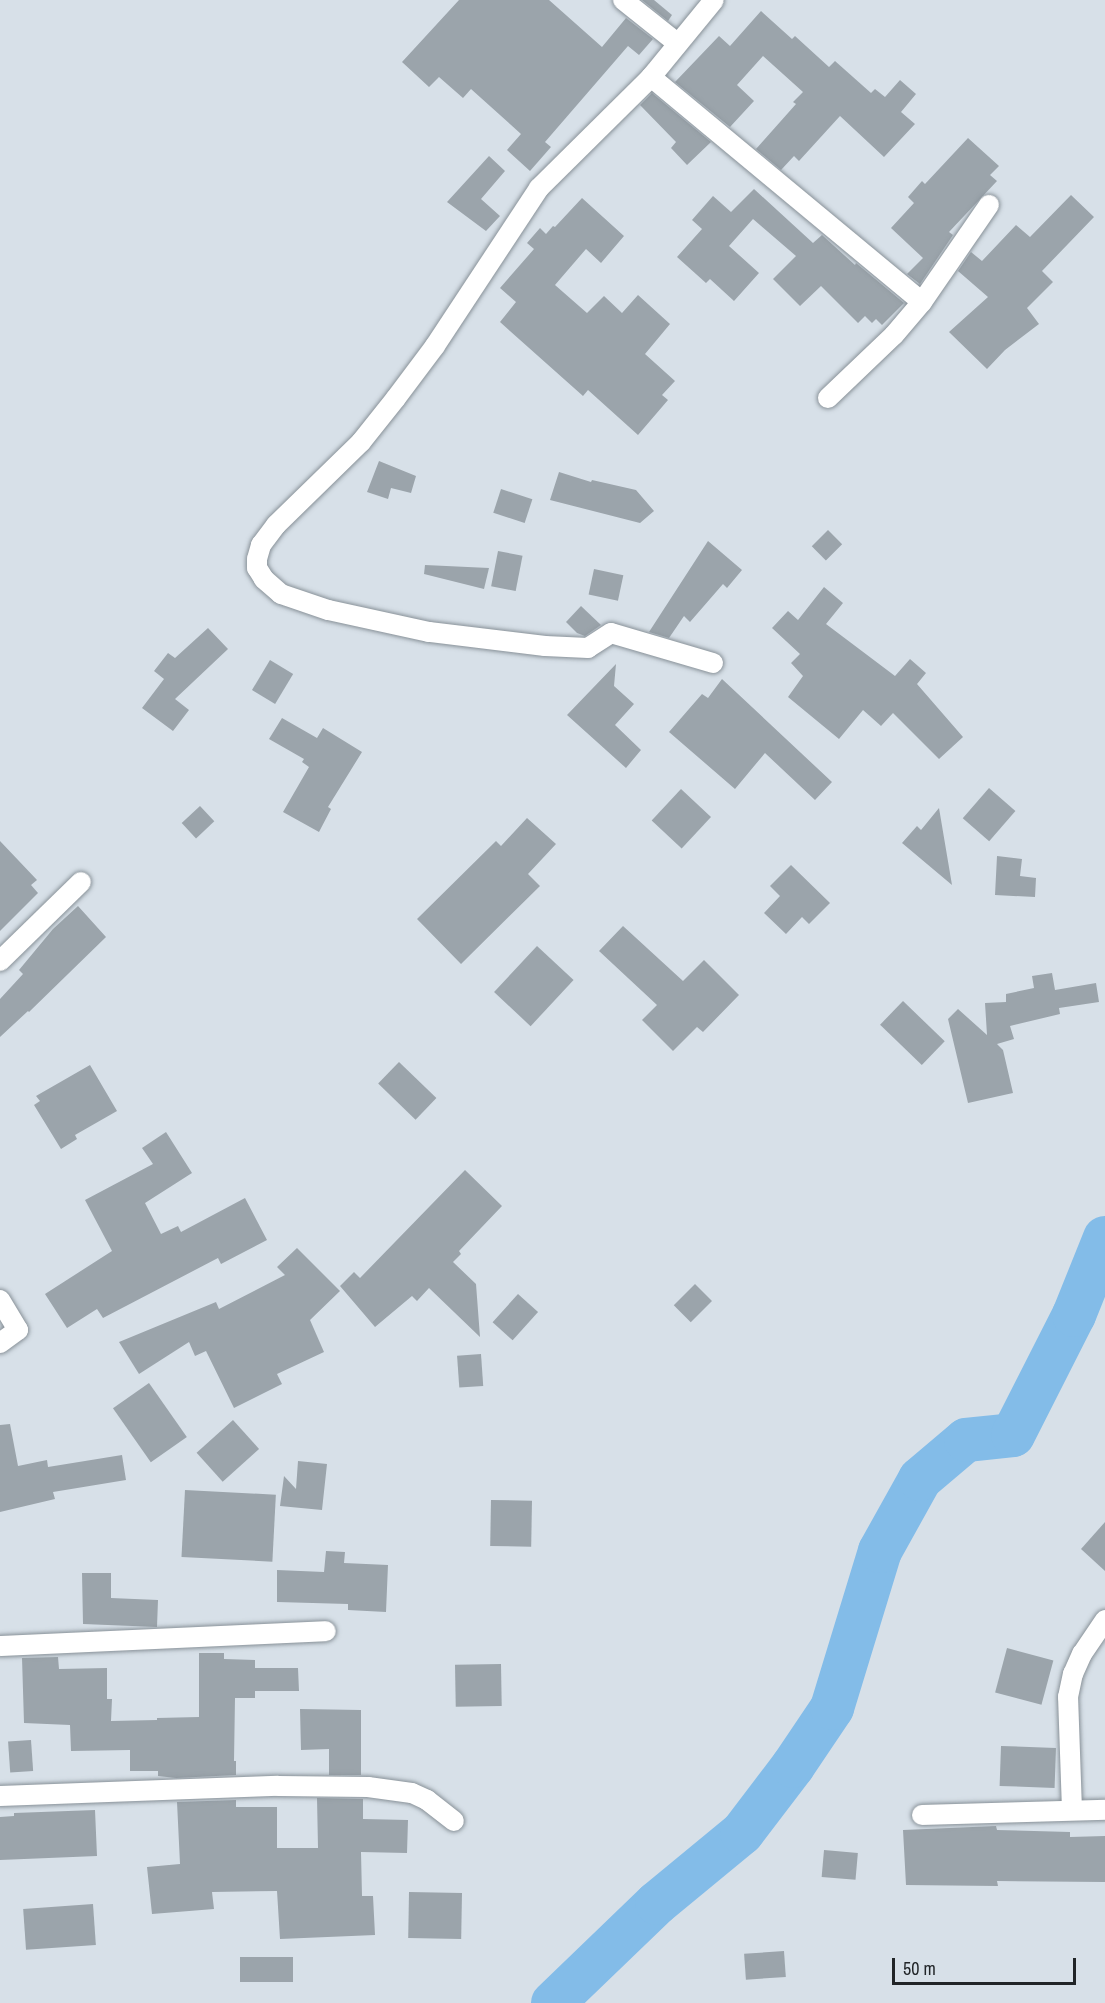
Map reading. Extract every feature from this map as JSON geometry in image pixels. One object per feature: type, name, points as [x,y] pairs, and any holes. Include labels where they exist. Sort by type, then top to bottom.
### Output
[{"type":"street","points":[[623,0],[677,43]]},
{"type":"street","points":[[713,663],[611,633],[588,648],[545,646],[407,627],[328,610],[281,594],[264,579],[257,568],[261,545],[276,525],[361,442],[396,398],[442,336],[539,188],[651,77],[714,0]]},
{"type":"street","points":[[651,77],[922,302]]},
{"type":"street","points":[[828,398],[894,335],[922,302],[989,205]]},
{"type":"street","points":[[0,962],[81,882]]},
{"type":"street","points":[[0,1300],[18,1330],[0,1343]]},
{"type":"street","points":[[1072,1810],[1068,1698],[1073,1674],[1082,1654],[1105,1620]]},
{"type":"street","points":[[0,1646],[326,1631]]},
{"type":"street","points":[[0,1796],[267,1787],[368,1787],[412,1793],[427,1800],[454,1821]]},
{"type":"street","points":[[922,1815],[1105,1810]]},
{"type":"building","points":[[459,0],[549,0],[602,47],[626,18],[653,39],[639,55],[628,46],[545,142],[551,147],[530,171],[507,150],[521,134],[471,89],[463,98],[439,77],[429,87],[402,62]]},
{"type":"building","points":[[642,0],[654,0],[672,15],[668,21]]},
{"type":"building","points":[[761,11],[792,39],[795,36],[829,67],[835,61],[871,93],[875,89],[885,97],[900,80],[916,94],[901,112],[915,124],[884,157],[840,116],[799,161],[794,156],[781,170],[756,149],[796,104],[793,102],[803,92],[763,56],[737,85],[754,101],[730,127],[675,82],[719,36],[730,46]]},
{"type":"building","points":[[652,93],[711,142],[687,165],[671,148],[676,142],[640,105]]},
{"type":"building","points":[[968,138],[999,166],[990,175],[997,181],[949,232],[953,235],[920,284],[907,274],[923,258],[891,228],[914,203],[908,197],[922,181],[925,184]]},
{"type":"building","points":[[489,156],[505,171],[481,199],[500,216],[486,231],[447,202]]},
{"type":"building","points":[[754,189],[813,243],[822,235],[855,265],[856,263],[904,303],[882,325],[876,319],[872,323],[865,316],[858,323],[821,286],[800,306],[773,279],[796,256],[753,219],[729,246],[759,273],[734,301],[710,279],[706,283],[677,257],[702,229],[692,220],[713,196],[731,212]]},
{"type":"building","points":[[1071,195],[1094,217],[1042,271],[1053,282],[1027,308],[1039,324],[1005,350],[987,369],[949,332],[988,297],[958,271],[971,252],[982,261],[1016,225],[1030,237]]},
{"type":"building","points":[[582,198],[624,236],[601,263],[586,249],[555,285],[587,313],[604,296],[622,313],[638,295],[670,324],[645,354],[675,381],[662,395],[668,400],[638,435],[588,390],[583,396],[500,322],[516,302],[500,288],[534,249],[527,243],[540,228],[546,234],[553,226],[555,227]]},
{"type":"building","points":[[379,461],[416,476],[411,493],[391,488],[388,499],[367,492]]},
{"type":"building","points":[[559,472],[591,482],[592,480],[636,490],[654,511],[640,523],[550,500]]},
{"type":"building","points":[[501,489],[532,499],[525,523],[493,513]]},
{"type":"building","points":[[828,530],[842,544],[826,560],[812,546]]},
{"type":"building","points":[[708,541],[742,570],[727,588],[723,584],[690,622],[684,616],[669,638],[649,632]]},
{"type":"building","points":[[498,551],[523,556],[516,591],[491,586]]},
{"type":"building","points":[[425,565],[489,568],[484,589],[424,574]]},
{"type":"building","points":[[594,569],[623,575],[618,601],[589,594]]},
{"type":"building","points":[[824,587],[843,603],[826,624],[895,676],[910,659],[926,673],[917,684],[963,737],[939,759],[893,713],[881,726],[863,710],[839,739],[788,697],[803,676],[791,663],[800,654],[772,628],[788,611],[798,620]]},
{"type":"building","points":[[581,606],[601,625],[585,636],[577,633],[566,622]]},
{"type":"building","points":[[208,628],[228,649],[175,699],[189,710],[173,731],[142,708],[164,679],[154,671],[168,653],[175,658]]},
{"type":"building","points":[[270,660],[293,674],[275,704],[252,690]]},
{"type":"building","points":[[616,664],[614,686],[634,704],[615,725],[641,750],[626,768],[567,715]]},
{"type":"building","points":[[722,679],[832,782],[815,800],[765,753],[735,789],[669,732],[702,694],[708,698]]},
{"type":"building","points":[[282,718],[317,738],[323,728],[362,752],[328,807],[331,809],[319,832],[283,812],[309,767],[302,762],[304,759],[269,739]]},
{"type":"building","points":[[989,788],[1015,811],[989,841],[963,818]]},
{"type":"building","points":[[681,789],[711,817],[682,848],[652,820]]},
{"type":"building","points":[[200,806],[214,821],[196,838],[182,823]]},
{"type":"building","points":[[939,808],[952,885],[902,843],[917,826],[921,830]]},
{"type":"building","points":[[527,818],[556,844],[528,874],[540,886],[461,964],[417,919],[496,841],[501,846]]},
{"type":"building","points":[[0,841],[37,880],[31,885],[38,893],[0,931]]},
{"type":"building","points":[[997,856],[1022,859],[1020,876],[1036,878],[1035,897],[995,895]]},
{"type":"building","points":[[791,865],[830,903],[809,924],[802,917],[786,934],[764,913],[780,896],[770,886]]},
{"type":"building","points":[[78,906],[106,937],[0,1037],[0,999],[23,974],[19,970],[53,929]]},
{"type":"building","points":[[623,926],[683,981],[704,960],[739,995],[703,1032],[697,1027],[673,1051],[642,1020],[657,1005],[599,951]]},
{"type":"building","points":[[537,946],[574,980],[531,1026],[494,992]]},
{"type":"building","points":[[1052,973],[1055,990],[1096,983],[1099,1002],[1059,1008],[1060,1014],[1010,1026],[1014,1039],[997,1044],[1003,1050],[1013,1093],[968,1103],[948,1019],[958,1009],[987,1035],[985,1003],[1006,1002],[1006,994],[1034,988],[1032,976]]},
{"type":"building","points":[[903,1001],[945,1041],[922,1065],[880,1025]]},
{"type":"building","points":[[399,1062],[436,1098],[416,1120],[378,1084]]},
{"type":"building","points":[[90,1065],[117,1111],[75,1135],[77,1139],[61,1149],[34,1105],[40,1101],[36,1096]]},
{"type":"building","points":[[166,1132],[192,1173],[145,1203],[161,1234],[178,1226],[181,1232],[245,1198],[267,1240],[221,1264],[218,1258],[103,1318],[97,1309],[67,1328],[45,1294],[112,1251],[85,1200],[153,1164],[142,1148]]},
{"type":"building","points":[[465,1170],[502,1206],[459,1251],[461,1254],[453,1262],[476,1284],[480,1337],[429,1288],[417,1301],[412,1296],[375,1327],[340,1286],[354,1272],[360,1278]]},
{"type":"building","points":[[297,1248],[340,1291],[310,1320],[324,1352],[277,1374],[282,1384],[234,1408],[206,1351],[195,1356],[189,1342],[139,1374],[119,1342],[216,1302],[219,1309],[285,1275],[277,1267]]},
{"type":"building","points":[[695,1284],[712,1301],[691,1322],[674,1305]]},
{"type":"building","points":[[518,1294],[538,1312],[513,1340],[493,1322]]},
{"type":"building","points":[[481,1354],[483,1386],[459,1388],[457,1356]]},
{"type":"building","points":[[149,1383],[187,1437],[151,1462],[113,1408]]},
{"type":"building","points":[[233,1420],[259,1449],[223,1482],[197,1453]]},
{"type":"building","points":[[10,1424],[18,1466],[47,1460],[48,1467],[122,1455],[126,1480],[53,1492],[55,1499],[0,1512],[0,1425]]},
{"type":"building","points":[[298,1461],[327,1464],[322,1510],[280,1506],[284,1476],[296,1489]]},
{"type":"building","points":[[185,1490],[276,1495],[272,1562],[181,1557]]},
{"type":"building","points":[[491,1500],[532,1501],[531,1547],[490,1546]]},
{"type":"building","points":[[1105,1522],[1105,1571],[1081,1549]]},
{"type":"building","points":[[326,1551],[345,1552],[344,1563],[388,1565],[386,1612],[348,1610],[348,1604],[277,1602],[277,1570],[324,1572]]},
{"type":"building","points":[[82,1573],[111,1573],[111,1598],[158,1600],[157,1627],[83,1624]]},
{"type":"building","points":[[1007,1648],[1053,1660],[1041,1705],[995,1692]]},
{"type":"building","points":[[199,1653],[224,1653],[224,1659],[255,1660],[255,1668],[298,1668],[299,1691],[255,1691],[255,1698],[235,1698],[234,1761],[236,1761],[236,1775],[176,1778],[158,1776],[158,1771],[130,1771],[130,1750],[71,1751],[70,1725],[24,1723],[22,1658],[58,1657],[59,1669],[107,1668],[107,1699],[112,1699],[111,1721],[157,1720],[157,1718],[199,1717]]},
{"type":"building","points":[[501,1664],[502,1706],[456,1707],[455,1665]]},
{"type":"building","points":[[300,1709],[361,1710],[361,1775],[329,1775],[329,1749],[301,1750]]},
{"type":"building","points":[[31,1740],[33,1771],[10,1773],[8,1742]]},
{"type":"building","points":[[1001,1746],[1056,1748],[1055,1788],[1000,1786]]},
{"type":"building","points":[[317,1798],[363,1799],[363,1819],[408,1820],[407,1853],[361,1852],[362,1896],[373,1896],[375,1935],[280,1939],[277,1891],[212,1892],[214,1909],[152,1914],[147,1867],[180,1864],[177,1802],[236,1800],[236,1807],[277,1807],[277,1848],[318,1848]]},
{"type":"building","points":[[95,1810],[97,1856],[0,1860],[0,1817],[14,1816],[14,1813]]},
{"type":"building","points":[[996,1826],[997,1830],[1070,1832],[1070,1837],[1105,1836],[1105,1882],[997,1881],[998,1886],[906,1885],[903,1830]]},
{"type":"building","points":[[824,1850],[858,1853],[856,1880],[822,1877]]},
{"type":"building","points":[[409,1892],[462,1893],[461,1939],[408,1938]]},
{"type":"building","points":[[93,1904],[96,1945],[26,1950],[23,1909]]},
{"type":"building","points":[[784,1951],[786,1977],[746,1980],[744,1954]]},
{"type":"building","points":[[240,1957],[293,1957],[293,1982],[240,1982]]},
{"type":"waterway","points":[[553,2003],[657,1903],[742,1833],[793,1766],[832,1708],[880,1551],[920,1479],[966,1440],[1013,1435],[1074,1315],[1105,1238]]}]
